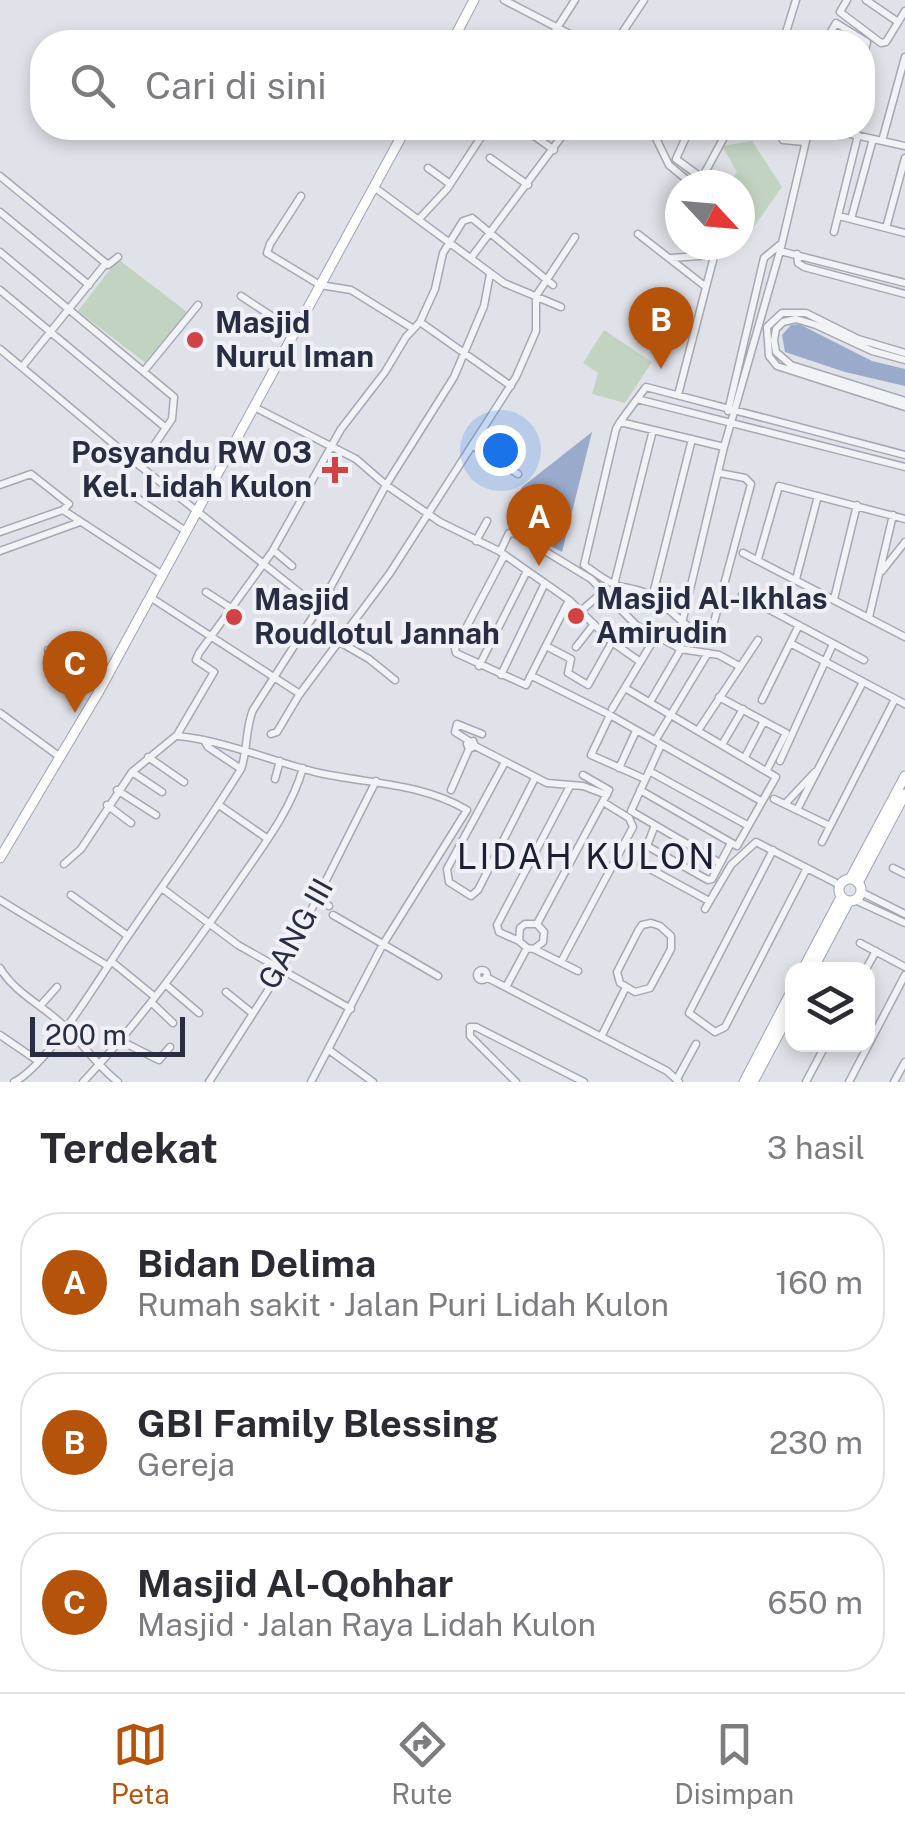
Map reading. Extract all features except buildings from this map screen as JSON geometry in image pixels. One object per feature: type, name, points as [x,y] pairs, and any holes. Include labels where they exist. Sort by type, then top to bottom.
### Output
[{"type":"main road","points":[[458,30],[474,0]]},
{"type":"main road","points":[[0,858],[105,679],[399,140]]},
{"type":"main road","points":[[808,962],[853,892],[905,776]]},
{"type":"main road","points":[[817,962],[905,794]]},
{"type":"main road","points":[[840,885],[853,892]]},
{"type":"main road","points":[[744,1082],[785,1003]]},
{"type":"main road","points":[[754,1082],[785,1022]]},
{"type":"street","points":[[504,0],[556,30],[574,0]]},
{"type":"street","points":[[624,30],[644,0]]},
{"type":"street","points":[[787,30],[796,0]]},
{"type":"street","points":[[847,0],[840,12],[864,30]]},
{"type":"street","points":[[866,0],[898,22]]},
{"type":"street","points":[[875,38],[886,42],[905,11]]},
{"type":"street","points":[[832,30],[836,23],[852,30]]},
{"type":"street","points":[[882,141],[905,54]]},
{"type":"street","points":[[875,139],[905,146]]},
{"type":"street","points":[[419,219],[450,184],[479,140]]},
{"type":"street","points":[[540,140],[554,150]]},
{"type":"street","points":[[472,258],[560,140]]},
{"type":"street","points":[[657,140],[675,170]]},
{"type":"street","points":[[685,140],[676,159],[702,178],[723,140]]},
{"type":"street","points":[[682,623],[720,473],[764,258],[777,248],[804,142],[783,140]]},
{"type":"street","points":[[834,232],[857,140]]},
{"type":"street","points":[[851,219],[873,140]]},
{"type":"street","points":[[490,158],[528,185]]},
{"type":"street","points":[[886,228],[905,158]]},
{"type":"street","points":[[428,168],[450,184]]},
{"type":"street","points":[[0,176],[106,263],[111,266],[118,258]]},
{"type":"street","points":[[373,187],[490,274],[523,293],[561,307]]},
{"type":"street","points":[[302,196],[266,251],[320,285],[352,290],[412,328]]},
{"type":"street","points":[[0,212],[89,285]]},
{"type":"street","points":[[839,216],[905,233]]},
{"type":"street","points":[[64,864],[81,848],[116,790],[148,757],[177,736],[213,674],[196,658],[273,550],[329,447],[420,322],[436,285],[443,253],[469,217],[550,283]]},
{"type":"street","points":[[638,234],[665,255]]},
{"type":"street","points":[[271,734],[277,732],[300,694],[390,573],[511,386],[536,332],[536,296],[550,283],[575,237]]},
{"type":"street","points":[[777,248],[905,283]]},
{"type":"street","points":[[0,252],[174,398],[174,416],[140,466]]},
{"type":"street","points":[[797,254],[798,263],[804,267],[905,294]]},
{"type":"street","points":[[672,260],[706,287]]},
{"type":"street","points":[[678,395],[714,260]]},
{"type":"street","points":[[22,367],[106,263]]},
{"type":"street","points":[[14,1082],[26,1076],[66,1028],[241,768],[250,718],[272,677],[319,608],[386,485],[440,403],[483,309],[490,274]]},
{"type":"street","points":[[0,290],[166,428]]},
{"type":"street","points":[[240,296],[296,332]]},
{"type":"street","points":[[144,372],[198,305]]},
{"type":"street","points":[[905,356],[854,344],[816,324],[796,319],[783,322],[776,329],[774,340],[776,352],[791,365],[905,404]]},
{"type":"street","points":[[420,322],[511,386]]},
{"type":"street","points":[[0,349],[319,608]]},
{"type":"street","points":[[720,473],[745,478],[751,484],[713,634],[706,636],[682,623],[646,592],[614,585],[584,565],[620,422],[646,387],[905,455]]},
{"type":"street","points":[[637,399],[905,467]]},
{"type":"street","points":[[254,407],[364,464],[386,485],[427,513],[527,570],[582,610],[612,642],[639,661]]},
{"type":"street","points":[[620,422],[724,447]]},
{"type":"street","points":[[614,585],[653,430]]},
{"type":"street","points":[[652,598],[692,439]]},
{"type":"street","points":[[472,445],[518,474]]},
{"type":"street","points":[[0,485],[31,474],[68,504],[63,510],[0,532]]},
{"type":"street","points":[[758,559],[777,487],[905,518]]},
{"type":"street","points":[[128,492],[184,530]]},
{"type":"street","points":[[796,579],[818,496]]},
{"type":"street","points":[[834,599],[857,505]]},
{"type":"street","points":[[63,510],[161,574]]},
{"type":"street","points":[[868,618],[893,515]]},
{"type":"street","points":[[476,541],[487,521]]},
{"type":"street","points":[[0,551],[81,522]]},
{"type":"street","points":[[569,600],[524,686],[456,653],[509,533],[555,556],[604,591],[630,620],[656,636],[681,649],[723,656],[739,666]]},
{"type":"street","points":[[881,572],[905,542]]},
{"type":"street","points":[[273,550],[292,566]]},
{"type":"street","points":[[743,553],[905,637]]},
{"type":"street","points":[[479,666],[527,570]]},
{"type":"street","points":[[501,675],[545,583]]},
{"type":"street","points":[[582,610],[604,591]]},
{"type":"street","points":[[206,592],[231,608]]},
{"type":"street","points":[[742,594],[864,660]]},
{"type":"street","points":[[150,596],[300,694]]},
{"type":"street","points":[[896,632],[905,622]]},
{"type":"street","points":[[576,647],[594,624]]},
{"type":"street","points":[[762,700],[799,625]]},
{"type":"street","points":[[645,780],[591,754],[656,636]]},
{"type":"street","points":[[698,728],[758,640]]},
{"type":"street","points":[[338,641],[395,680]]},
{"type":"street","points":[[546,646],[572,659],[568,673],[588,685],[612,642]]},
{"type":"street","points":[[790,643],[905,704]]},
{"type":"street","points":[[780,760],[833,643]]},
{"type":"street","points":[[650,702],[681,649]]},
{"type":"street","points":[[48,650],[105,679]]},
{"type":"street","points":[[708,653],[672,714],[631,811],[720,863]]},
{"type":"street","points":[[532,676],[611,712],[636,731],[761,801]]},
{"type":"street","points":[[798,810],[863,682]]},
{"type":"street","points":[[624,688],[745,756],[774,774],[776,780],[738,845],[640,790]]},
{"type":"street","points":[[719,697],[786,734],[767,770]]},
{"type":"street","points":[[822,842],[895,699]]},
{"type":"street","points":[[723,743],[743,709]]},
{"type":"street","points":[[0,713],[60,757]]},
{"type":"street","points":[[745,756],[764,720]]},
{"type":"street","points":[[482,734],[457,724],[455,732],[471,745],[535,778],[583,786],[629,818],[633,828],[561,962]]},
{"type":"street","points":[[618,768],[636,731]]},
{"type":"street","points":[[177,736],[303,768],[423,792],[467,812],[382,946],[311,1082]]},
{"type":"street","points":[[204,740],[208,747],[241,768]]},
{"type":"street","points":[[450,790],[471,745]]},
{"type":"street","points":[[148,757],[184,782]]},
{"type":"street","points":[[274,779],[280,762]]},
{"type":"street","points":[[505,762],[448,869],[449,882],[462,892],[471,896],[478,890],[535,778]]},
{"type":"street","points":[[784,804],[820,766]]},
{"type":"street","points":[[82,1082],[153,1000],[209,924],[268,839],[294,794],[303,768]]},
{"type":"street","points":[[649,771],[748,825]]},
{"type":"street","points":[[132,772],[162,792]]},
{"type":"street","points":[[537,924],[608,790],[583,776]]},
{"type":"street","name":"GANG III","points":[[209,1082],[281,970],[376,781]]},
{"type":"street","points":[[570,786],[497,925],[498,931],[578,971]]},
{"type":"street","points":[[116,790],[156,815]]},
{"type":"street","points":[[774,798],[830,826]]},
{"type":"street","points":[[107,805],[131,823]]},
{"type":"street","points":[[219,805],[268,839]]},
{"type":"street","points":[[655,825],[646,845],[708,880],[732,844]]},
{"type":"street","points":[[641,864],[707,905],[734,860],[756,842],[840,885]]},
{"type":"street","points":[[773,850],[689,1013],[715,1032],[725,1026],[808,868]]},
{"type":"street","points":[[893,868],[905,874]]},
{"type":"street","points":[[163,889],[281,970],[351,1009]]},
{"type":"street","points":[[853,892],[905,914]]},
{"type":"street","points":[[853,892],[905,924]]},
{"type":"street","points":[[71,895],[128,936]]},
{"type":"street","points":[[316,897],[329,906]]},
{"type":"street","points":[[0,900],[109,963],[174,1023]]},
{"type":"street","points":[[333,915],[438,976]]},
{"type":"street","points":[[519,941],[518,934],[525,924],[537,924]]},
{"type":"street","points":[[506,987],[530,948],[544,937],[537,924]]},
{"type":"street","points":[[646,924],[660,926],[672,936],[672,943],[654,982],[641,992],[626,987],[617,978],[617,972],[638,931],[646,924]]},
{"type":"street","points":[[860,943],[905,967]]},
{"type":"street","points":[[870,962],[876,951]]},
{"type":"street","points":[[0,968],[8,982],[66,1028],[118,1082]]},
{"type":"street","points":[[849,1082],[905,976]]},
{"type":"street","points":[[486,977],[678,1080],[696,1044]]},
{"type":"street","points":[[165,984],[199,1013]]},
{"type":"street","points":[[40,1006],[57,987]]},
{"type":"street","points":[[602,1036],[626,987]]},
{"type":"street","points":[[226,992],[252,1013]]},
{"type":"street","points":[[516,1082],[470,1036],[470,1028],[476,1027],[584,1082]]},
{"type":"street","points":[[0,1035],[38,1061]]},
{"type":"street","points":[[119,1040],[158,1060],[170,1047]]},
{"type":"street","points":[[330,1050],[373,1082]]},
{"type":"street","points":[[806,1082],[822,1052]]},
{"type":"street","points":[[894,1082],[905,1062]]},
{"type":"green space","points":[[752,141],[782,187],[755,225],[755,170],[736,170],[722,146]]},
{"type":"green space","points":[[118,259],[187,312],[147,364],[78,311]]},
{"type":"green space","points":[[604,330],[652,362],[625,403],[592,394],[598,373],[583,363]]},
{"type":"water","points":[[799,324],[872,361],[905,369],[905,386],[785,352],[782,335],[791,325]]},
{"type":"water","points":[[592,432],[562,552],[512,526],[514,506],[522,487]]},
{"type":"place","name":"Masjid Nurul Iman","points":[[195,340]]},
{"type":"place","name":"GBI Family Blessing","points":[[661,369]]},
{"type":"place","name":"Posyandu RW 03 Kel. Lidah Kulon","points":[[335,470]]},
{"type":"place","name":"Bidan Delima","points":[[539,566]]},
{"type":"place","name":"Masjid Al-Ikhlas Amirudin","points":[[576,616]]},
{"type":"place","name":"Masjid Roudlotul Jannah","points":[[234,617]]},
{"type":"place","name":"Masjid Al-Qohhar","points":[[75,713]]},
{"type":"district","name":"LIDAH KULON","points":[[587,857]]}]
